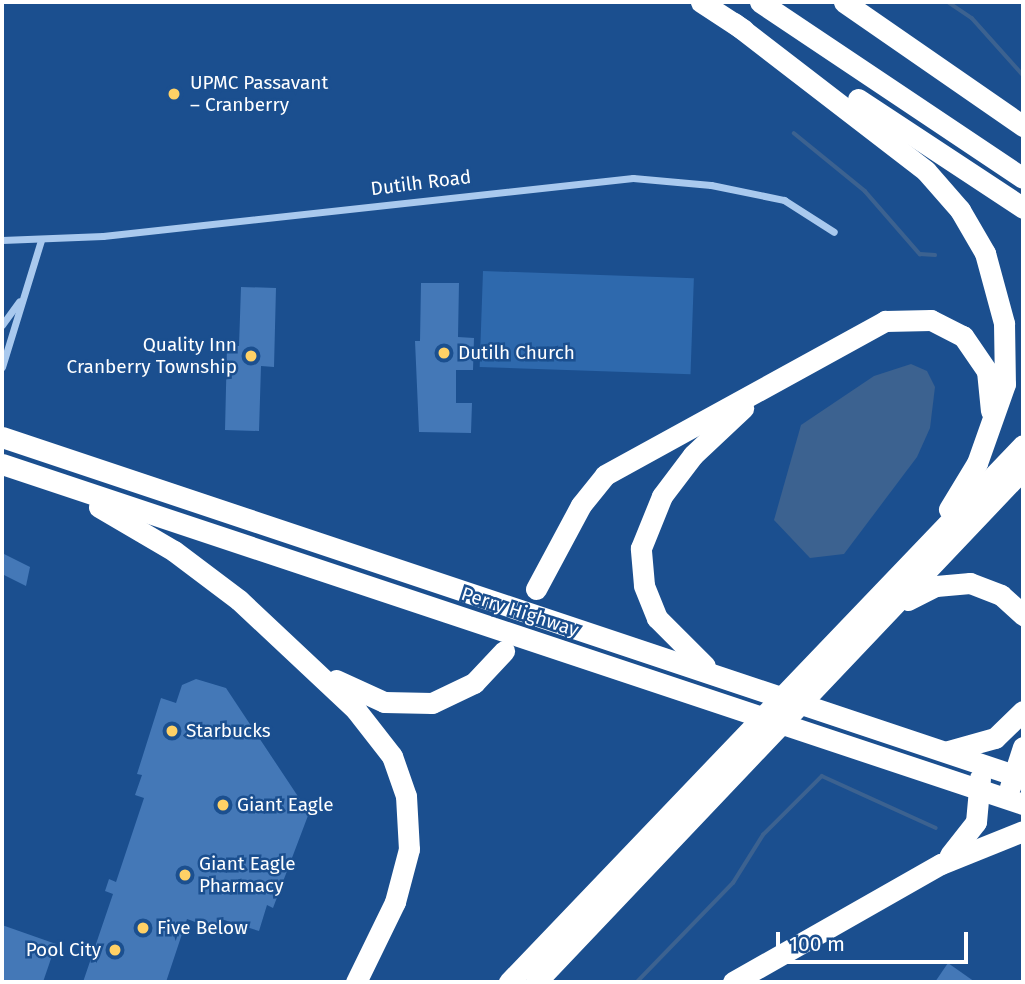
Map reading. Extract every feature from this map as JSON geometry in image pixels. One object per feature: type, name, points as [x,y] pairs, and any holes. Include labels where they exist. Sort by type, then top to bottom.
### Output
[{"type":"highway","points":[[701,2],[1023,208]]},
{"type":"highway","points":[[760,2],[1023,178]]},
{"type":"highway","points":[[844,2],[1023,125]]},
{"type":"highway","points":[[734,23],[881,132],[940,186],[971,227],[994,276],[1007,352],[1002,400],[988,437],[962,490],[906,563]]},
{"type":"highway","points":[[536,589],[580,505],[605,475],[885,321],[908,317],[942,323],[971,344],[987,371],[992,403],[988,437]]},
{"type":"highway","points":[[723,678],[678,645],[657,618],[641,572],[643,536],[656,505],[693,455],[735,414],[798,367]]},
{"type":"highway","name":"Perry Highway","points":[[2,437],[1019,776]]},
{"type":"highway","points":[[509,982],[906,563],[1023,445]]},
{"type":"highway","name":"Perry Highway","points":[[2,464],[1014,801]]},
{"type":"highway","points":[[536,982],[863,642],[1019,475]]},
{"type":"highway","points":[[41,477],[185,558],[303,657],[381,738],[398,770],[408,810],[404,875],[356,982]]},
{"type":"highway","points":[[882,621],[925,590],[959,582],[991,589],[1023,615]]},
{"type":"highway","points":[[303,657],[360,694],[408,705],[432,703],[464,689],[503,651]]},
{"type":"highway","points":[[945,752],[995,738],[1023,711]]},
{"type":"highway","points":[[1014,801],[1023,747]]},
{"type":"highway","points":[[941,864],[972,829],[980,790],[979,763]]},
{"type":"highway","points":[[733,982],[941,864],[1023,831]]},
{"type":"street","name":"Dutilh Road","points":[[2,240],[41,240],[633,178],[711,185],[784,200],[834,232]]},
{"type":"street","points":[[2,367],[19,323],[20,302],[41,240]]},
{"type":"street","points":[[2,326],[20,302]]},
{"type":"shaded area","points":[[483,271],[694,278],[691,374],[480,367]]},
{"type":"shaded area","points":[[911,364],[927,371],[935,387],[930,428],[917,457],[844,554],[810,558],[774,520],[801,425],[874,376]]},
{"type":"building","name":"Dutilh Church","points":[[421,283],[459,283],[458,337],[474,338],[473,370],[456,370],[456,403],[472,403],[471,433],[419,432],[415,341],[420,341]]},
{"type":"building","name":"Quality Inn Cranberry Township","points":[[241,287],[276,288],[274,367],[261,366],[259,431],[225,430],[227,346],[239,346]]},
{"type":"building","points":[[2,553],[30,567],[26,586],[2,574]]},
{"type":"building","name":"Giant Eagle","points":[[196,679],[226,688],[309,813],[273,908],[267,905],[259,931],[221,919],[217,930],[187,919],[166,982],[83,982],[113,894],[105,891],[109,879],[116,882],[144,798],[135,795],[142,775],[137,774],[161,698],[176,703],[182,685]]},
{"type":"building","points":[[2,925],[56,944],[43,982],[2,982]]},
{"type":"building","points":[[948,963],[975,982],[935,982]]},
{"type":"waterway","points":[[948,2],[972,18],[1023,75]]},
{"type":"waterway","points":[[794,133],[865,191],[920,254],[935,255]]},
{"type":"waterway","points":[[637,982],[733,883],[763,835],[822,776],[936,828]]},
{"type":"place","name":"UPMC Passavant – Cranberry","points":[[174,94]]},
{"type":"place","name":"Dutilh Church","points":[[444,353]]},
{"type":"place","name":"Quality Inn Cranberry Township","points":[[251,356]]},
{"type":"place","name":"Starbucks","points":[[172,731]]},
{"type":"place","name":"Giant Eagle","points":[[223,805]]},
{"type":"place","name":"Giant Eagle Pharmacy","points":[[185,875]]},
{"type":"place","name":"Five Below","points":[[143,928]]},
{"type":"place","name":"Pool City","points":[[115,950]]}]
